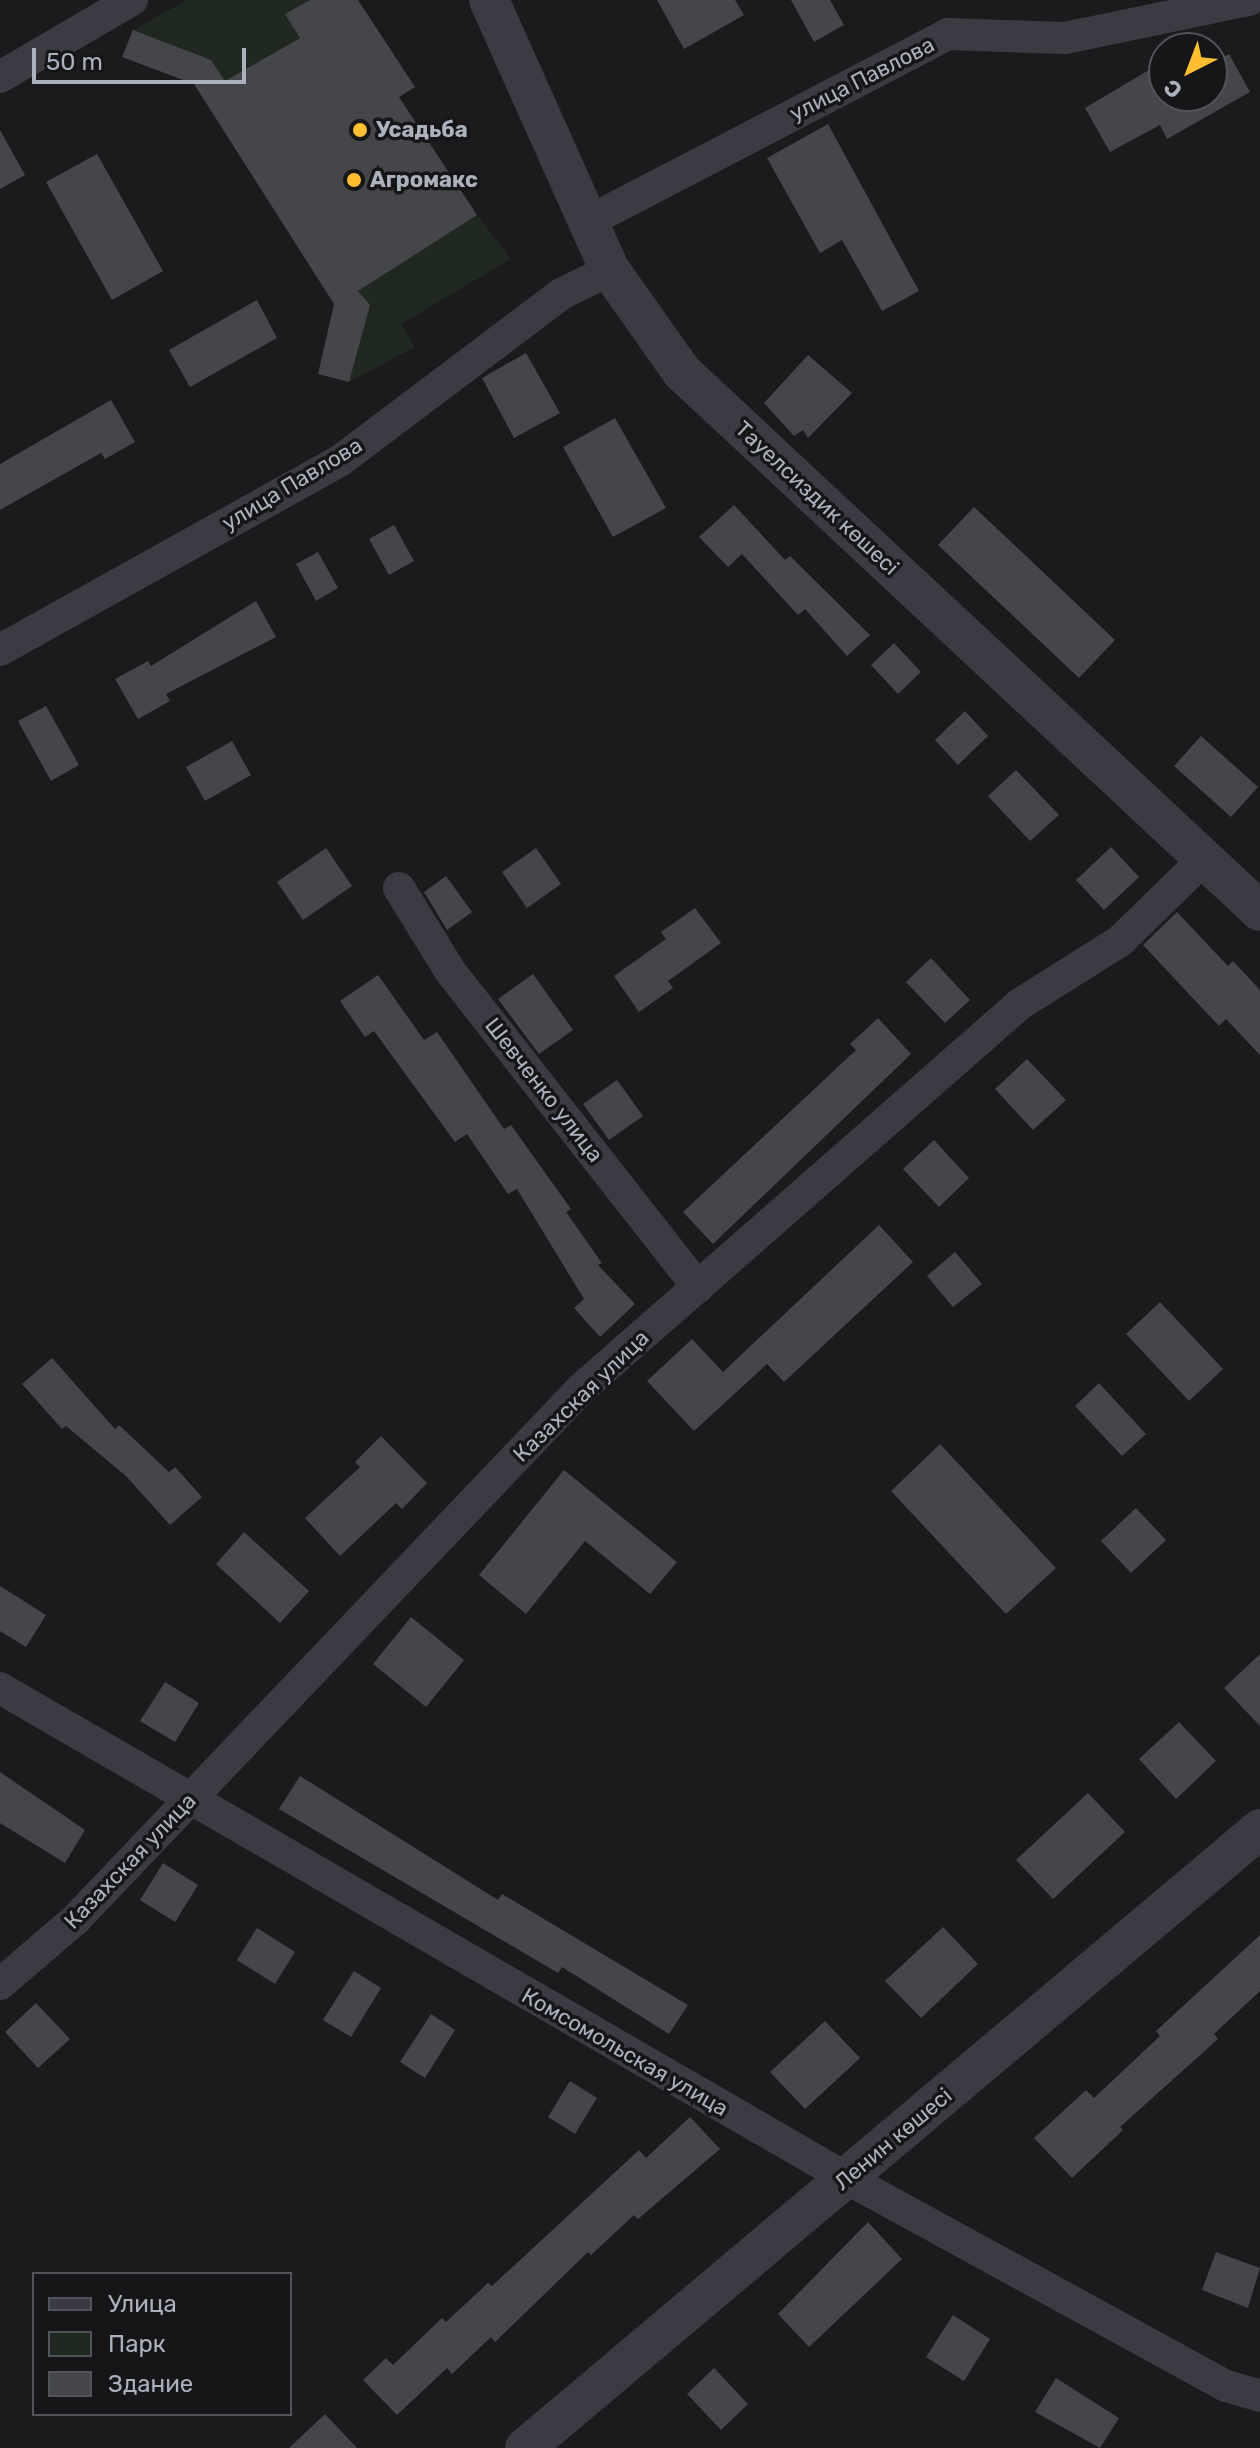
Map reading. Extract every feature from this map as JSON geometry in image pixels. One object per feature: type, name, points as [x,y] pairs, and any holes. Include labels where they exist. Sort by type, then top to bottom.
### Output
[{"type":"street","points":[[0,77],[132,0]]},
{"type":"street","name":"Тауелсиздик көшесі","points":[[489,0],[591,220],[610,270],[682,372],[1206,857],[1260,911]]},
{"type":"street","name":"улица Павлова","points":[[591,220],[948,34],[1065,38],[1249,0]]},
{"type":"street","name":"улица Павлова","points":[[0,650],[341,460],[561,294],[610,270]]},
{"type":"street","name":"Казахская улица","points":[[0,1984],[75,1920],[582,1388],[1020,1004],[1120,941],[1206,857]]},
{"type":"street","name":"Шевченко улица","points":[[399,888],[450,971],[698,1287]]},
{"type":"street","name":"Комсомольская улица","points":[[0,1688],[188,1801],[846,2178],[1226,2386],[1260,2396]]},
{"type":"street","name":"Ленин көшесі","points":[[525,2448],[1260,1829]]},
{"type":"green space","points":[[187,0],[310,0],[286,14],[300,38],[225,81],[211,60],[133,30]]},
{"type":"green space","points":[[477,215],[511,259],[401,324],[415,347],[349,382],[369,305],[358,291]]},
{"type":"building","name":"Агромакс","points":[[310,0],[358,0],[415,87],[399,97],[477,215],[358,291],[370,305],[349,382],[318,374],[334,304],[194,84],[122,57],[133,30],[211,60],[225,81],[300,38],[285,14]]},
{"type":"building","points":[[657,0],[735,0],[744,15],[684,49]]},
{"type":"building","points":[[791,0],[830,0],[844,25],[814,42]]},
{"type":"building","points":[[1228,55],[1250,92],[1228,104]]},
{"type":"building","points":[[1148,71],[1148,112],[1215,112],[1167,139],[1160,125],[1110,152],[1085,108]]},
{"type":"building","points":[[828,124],[919,291],[882,311],[842,240],[820,253],[767,158]]},
{"type":"building","points":[[0,130],[25,175],[0,189]]},
{"type":"building","points":[[97,154],[163,271],[112,300],[46,182]]},
{"type":"building","points":[[257,300],[277,338],[190,387],[169,350]]},
{"type":"building","points":[[526,353],[560,413],[514,438],[482,378]]},
{"type":"building","points":[[808,355],[852,393],[808,438],[803,430],[794,436],[764,403]]},
{"type":"building","points":[[111,400],[135,442],[105,459],[101,453],[0,510],[0,464]]},
{"type":"building","points":[[615,418],[666,508],[613,537],[563,447]]},
{"type":"building","points":[[734,505],[785,560],[790,556],[870,635],[847,656],[805,609],[798,615],[742,554],[728,567],[699,537]]},
{"type":"building","points":[[974,507],[1115,640],[1079,678],[938,545]]},
{"type":"building","points":[[394,525],[414,561],[389,575],[369,539]]},
{"type":"building","points":[[318,552],[338,588],[316,601],[296,564]]},
{"type":"building","points":[[256,601],[276,637],[166,694],[170,701],[138,719],[115,679],[148,661],[151,666]]},
{"type":"building","points":[[894,643],[921,672],[898,694],[871,665]]},
{"type":"building","points":[[46,706],[79,765],[51,781],[18,721]]},
{"type":"building","points":[[965,711],[988,736],[958,765],[935,740]]},
{"type":"building","points":[[1201,736],[1258,787],[1231,817],[1174,766]]},
{"type":"building","points":[[232,741],[251,775],[205,801],[186,767]]},
{"type":"building","points":[[1016,770],[1059,815],[1030,841],[988,796]]},
{"type":"building","points":[[1111,847],[1139,877],[1104,910],[1076,880]]},
{"type":"building","points":[[326,848],[352,886],[303,920],[277,882]]},
{"type":"building","points":[[536,848],[561,884],[527,908],[502,872]]},
{"type":"building","points":[[446,876],[472,912],[447,930],[424,892]]},
{"type":"building","points":[[695,908],[721,943],[668,981],[673,988],[639,1012],[614,976],[666,939],[661,932]]},
{"type":"building","points":[[1177,912],[1228,966],[1233,961],[1260,990],[1260,1055],[1226,1019],[1219,1026],[1143,945]]},
{"type":"building","points":[[931,958],[970,1000],[945,1023],[906,982]]},
{"type":"building","points":[[533,974],[573,1030],[539,1054],[498,999]]},
{"type":"building","points":[[378,975],[424,1040],[437,1032],[504,1129],[511,1125],[571,1209],[566,1212],[602,1263],[598,1265],[635,1304],[600,1337],[574,1308],[584,1299],[517,1189],[508,1194],[467,1134],[455,1142],[374,1031],[365,1037],[340,1001]]},
{"type":"building","points":[[878,1018],[911,1054],[713,1244],[683,1212],[856,1050],[850,1044]]},
{"type":"building","points":[[1027,1059],[1066,1100],[1033,1130],[995,1089]]},
{"type":"building","points":[[617,1080],[643,1116],[609,1140],[583,1104]]},
{"type":"building","points":[[934,1140],[969,1178],[939,1207],[903,1169]]},
{"type":"building","points":[[879,1225],[913,1262],[784,1382],[767,1364],[694,1431],[647,1381],[692,1339],[723,1372]]},
{"type":"building","points":[[955,1252],[982,1284],[953,1307],[927,1276]]},
{"type":"building","points":[[1160,1302],[1223,1369],[1189,1401],[1126,1334]]},
{"type":"building","points":[[52,1358],[115,1429],[119,1425],[169,1472],[175,1467],[202,1497],[170,1525],[126,1476],[66,1426],[62,1429],[22,1384]]},
{"type":"building","points":[[1099,1383],[1146,1434],[1122,1456],[1075,1406]]},
{"type":"building","points":[[381,1436],[427,1483],[402,1509],[396,1503],[340,1556],[305,1518],[360,1467],[355,1462]]},
{"type":"building","points":[[940,1444],[1056,1568],[1006,1614],[891,1491]]},
{"type":"building","points":[[564,1470],[677,1562],[650,1594],[585,1541],[526,1614],[479,1575]]},
{"type":"building","points":[[1136,1508],[1166,1540],[1131,1573],[1101,1541]]},
{"type":"building","points":[[244,1532],[309,1591],[280,1623],[216,1564]]},
{"type":"building","points":[[0,1586],[46,1615],[26,1647],[0,1631]]},
{"type":"building","points":[[411,1617],[464,1660],[426,1707],[373,1664]]},
{"type":"building","points":[[1260,1654],[1260,1726],[1224,1688]]},
{"type":"building","points":[[165,1682],[199,1703],[175,1742],[140,1721]]},
{"type":"building","points":[[1179,1722],[1216,1761],[1176,1799],[1139,1759]]},
{"type":"building","points":[[0,1772],[85,1830],[65,1863],[0,1823]]},
{"type":"building","points":[[300,1776],[498,1900],[502,1894],[688,2005],[669,2034],[562,1967],[558,1973],[279,1809]]},
{"type":"building","points":[[1088,1793],[1125,1832],[1053,1899],[1016,1860]]},
{"type":"building","points":[[163,1863],[198,1885],[175,1922],[140,1900]]},
{"type":"building","points":[[943,1927],[978,1964],[921,2018],[885,1981]]},
{"type":"building","points":[[257,1928],[295,1952],[275,1984],[237,1960]]},
{"type":"building","points":[[1260,1935],[1260,1991],[1214,2034],[1218,2039],[1120,2127],[1123,2130],[1072,2178],[1034,2138],[1086,2090],[1094,2098],[1160,2036],[1156,2031]]},
{"type":"building","points":[[354,1971],[381,1988],[351,2037],[323,2020]]},
{"type":"building","points":[[36,2003],[70,2039],[38,2068],[5,2032]]},
{"type":"building","points":[[431,2014],[455,2030],[425,2078],[400,2062]]},
{"type":"building","points":[[825,2021],[860,2058],[805,2109],[770,2072]]},
{"type":"building","points":[[570,2081],[597,2098],[575,2134],[548,2117]]},
{"type":"building","points":[[690,2117],[720,2149],[638,2219],[634,2215],[591,2255],[588,2252],[495,2342],[491,2337],[452,2374],[447,2368],[397,2415],[363,2380],[386,2358],[393,2365],[442,2318],[446,2322],[488,2283],[492,2286],[639,2150],[646,2158]]},
{"type":"building","points":[[868,2222],[902,2259],[809,2347],[778,2314]]},
{"type":"building","points":[[1216,2252],[1260,2268],[1248,2308],[1202,2290]]},
{"type":"building","points":[[953,2315],[990,2339],[964,2381],[926,2357]]},
{"type":"building","points":[[714,2368],[748,2404],[721,2430],[687,2394]]},
{"type":"building","points":[[1056,2378],[1119,2418],[1100,2448],[1035,2412]]},
{"type":"building","points":[[325,2414],[357,2448],[289,2448]]},
{"type":"place","name":"Усадьба","points":[[360,130]]},
{"type":"place","name":"Агромакс","points":[[354,180]]}]
